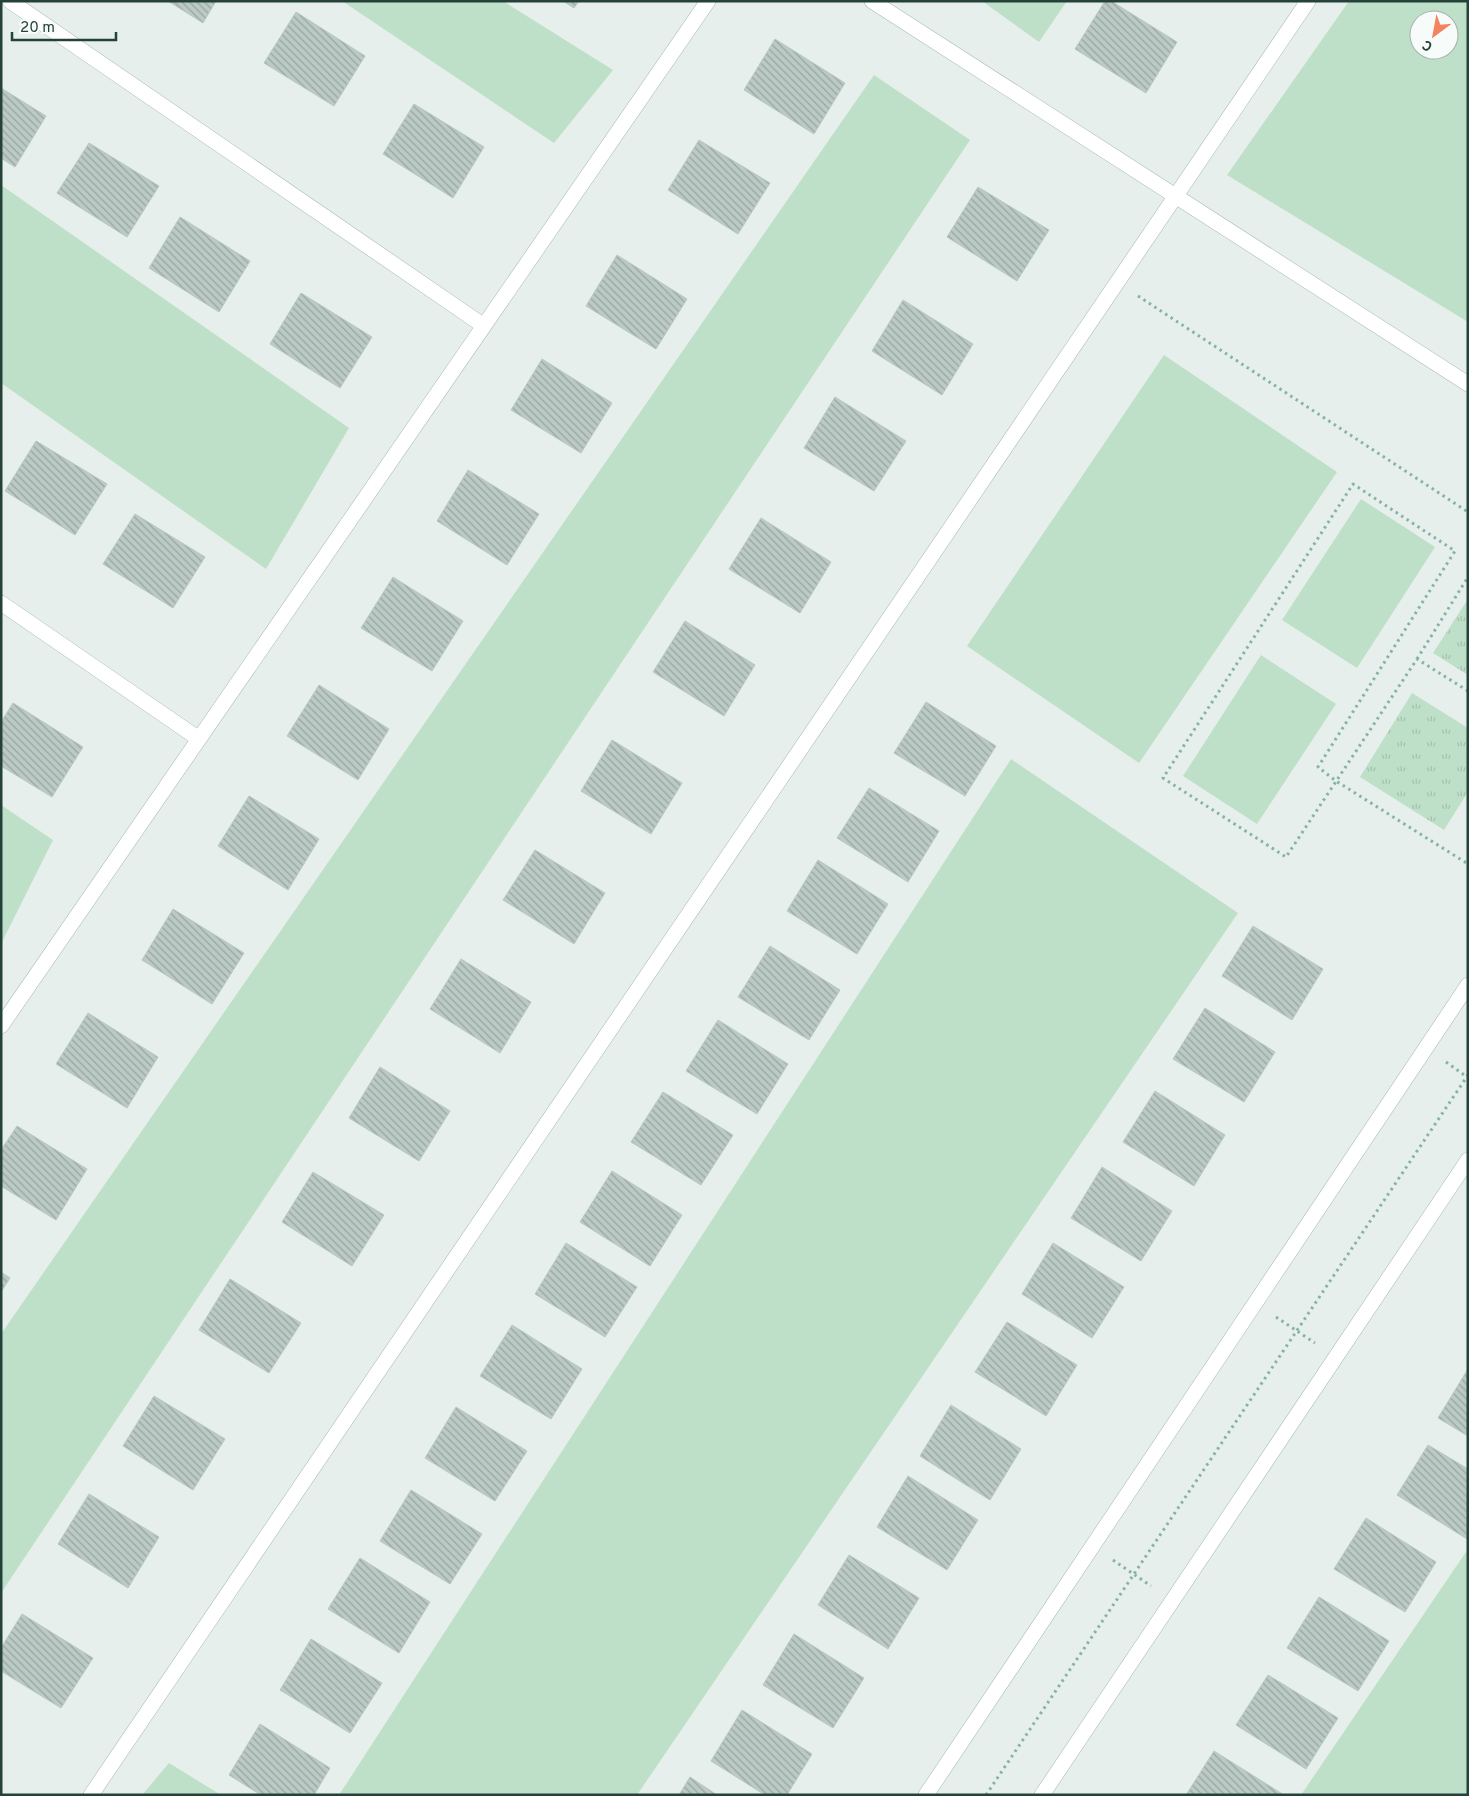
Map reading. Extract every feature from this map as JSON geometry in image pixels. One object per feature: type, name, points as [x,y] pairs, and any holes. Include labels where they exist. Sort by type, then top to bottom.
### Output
[{"type":"street","points":[[10,1],[484,326]]},
{"type":"street","points":[[1,1026],[708,1]]},
{"type":"street","points":[[872,1],[1468,384]]},
{"type":"street","points":[[91,1795],[1308,1]]},
{"type":"street","points":[[1,603],[199,739]]},
{"type":"street","points":[[926,1795],[1468,985]]},
{"type":"street","points":[[1042,1795],[1468,1160]]},
{"type":"path","points":[[1117,283],[1468,512]]},
{"type":"path","points":[[1468,577],[1417,659],[1336,781],[1286,857],[1163,778],[1353,484],[1455,551],[1318,767],[1336,781],[1468,864]]},
{"type":"path","points":[[1417,659],[1468,691]]},
{"type":"path","points":[[986,1795],[1468,1075]]},
{"type":"path","points":[[1256,1303],[1336,1357]]},
{"type":"path","points":[[1092,1546],[1172,1601]]},
{"type":"green space","points":[[342,1],[503,1],[613,70],[554,143]]},
{"type":"green space","points":[[982,1],[1067,1],[1039,42]]},
{"type":"green space","points":[[1349,1],[1468,1],[1468,322],[1227,175]]},
{"type":"green space","points":[[874,75],[970,140],[1,1593],[1,1334]]},
{"type":"green space","points":[[1,185],[349,428],[266,569],[1,383]]},
{"type":"green space","points":[[1164,355],[1337,472],[1139,763],[967,646]]},
{"type":"green space","points":[[1361,499],[1435,547],[1357,668],[1282,620]]},
{"type":"green space","points":[[1468,599],[1468,675],[1433,653]]},
{"type":"green space","points":[[1261,655],[1336,704],[1257,824],[1183,776]]},
{"type":"green space","points":[[1412,693],[1468,728],[1468,792],[1444,830],[1360,777]]},
{"type":"green space","points":[[1011,759],[1238,913],[637,1795],[339,1795]]},
{"type":"green space","points":[[1,805],[53,840],[1,944]]},
{"type":"green space","points":[[1468,1549],[1468,1795],[1301,1795]]},
{"type":"green space","points":[[169,1763],[221,1795],[142,1795]]},
{"type":"building","points":[[168,1],[216,1],[203,23]]},
{"type":"building","points":[[563,1],[579,1],[574,8]]},
{"type":"building","points":[[1105,1],[1111,1],[1177,42],[1146,93],[1075,49]]},
{"type":"building","points":[[296,12],[365,56],[334,106],[264,63]]},
{"type":"building","points":[[775,39],[845,83],[814,134],[744,90]]},
{"type":"building","points":[[1,88],[46,116],[15,167],[1,158]]},
{"type":"building","points":[[414,104],[484,147],[453,198],[383,154]]},
{"type":"building","points":[[699,140],[770,183],[738,234],[668,190]]},
{"type":"building","points":[[89,143],[159,186],[127,237],[57,193]]},
{"type":"building","points":[[978,187],[1049,230],[1017,281],[947,237]]},
{"type":"building","points":[[180,217],[250,261],[219,312],[149,268]]},
{"type":"building","points":[[617,255],[687,299],[656,349],[586,306]]},
{"type":"building","points":[[301,293],[372,337],[340,388],[270,344]]},
{"type":"building","points":[[903,300],[973,344],[942,395],[872,351]]},
{"type":"building","points":[[542,359],[612,403],[581,453],[511,410]]},
{"type":"building","points":[[835,397],[906,441],[874,491],[804,448]]},
{"type":"building","points":[[36,441],[107,484],[75,535],[5,491]]},
{"type":"building","points":[[468,470],[539,514],[507,565],[437,521]]},
{"type":"building","points":[[135,514],[205,557],[173,608],[103,564]]},
{"type":"building","points":[[761,518],[831,562],[800,613],[729,569]]},
{"type":"building","points":[[393,577],[463,621],[432,671],[361,628]]},
{"type":"building","points":[[685,621],[755,665],[724,716],[653,672]]},
{"type":"building","points":[[319,685],[389,729],[358,780],[287,736]]},
{"type":"building","points":[[926,702],[996,746],[965,796],[894,753]]},
{"type":"building","points":[[13,703],[83,747],[52,797],[1,766],[1,722]]},
{"type":"building","points":[[612,740],[682,783],[651,834],[581,791]]},
{"type":"building","points":[[869,788],[939,831],[908,882],[837,838]]},
{"type":"building","points":[[249,796],[319,839],[288,890],[218,846]]},
{"type":"building","points":[[535,850],[605,893],[574,944],[503,900]]},
{"type":"building","points":[[818,860],[888,904],[857,954],[787,911]]},
{"type":"building","points":[[173,909],[244,953],[212,1004],[142,960]]},
{"type":"building","points":[[1253,926],[1323,969],[1292,1020],[1222,976]]},
{"type":"building","points":[[770,946],[840,990],[809,1040],[738,997]]},
{"type":"building","points":[[461,959],[531,1002],[500,1053],[430,1009]]},
{"type":"building","points":[[1205,1008],[1275,1052],[1244,1102],[1173,1059]]},
{"type":"building","points":[[88,1013],[158,1057],[127,1108],[56,1064]]},
{"type":"building","points":[[718,1020],[788,1064],[757,1114],[686,1071]]},
{"type":"building","points":[[380,1067],[450,1111],[419,1161],[349,1118]]},
{"type":"building","points":[[1155,1091],[1225,1135],[1194,1186],[1123,1142]]},
{"type":"building","points":[[663,1092],[733,1135],[701,1185],[631,1142]]},
{"type":"building","points":[[17,1126],[87,1169],[56,1220],[1,1186],[1,1150]]},
{"type":"building","points":[[1102,1167],[1172,1211],[1141,1261],[1071,1218]]},
{"type":"building","points":[[612,1171],[682,1215],[650,1266],[580,1222]]},
{"type":"building","points":[[313,1172],[384,1215],[352,1266],[282,1222]]},
{"type":"building","points":[[566,1243],[637,1287],[605,1337],[535,1294]]},
{"type":"building","points":[[1053,1243],[1124,1287],[1092,1338],[1022,1294]]},
{"type":"building","points":[[1,1272],[10,1278],[1,1292]]},
{"type":"building","points":[[230,1279],[301,1323],[269,1373],[199,1330]]},
{"type":"building","points":[[1007,1322],[1077,1365],[1046,1416],[975,1372]]},
{"type":"building","points":[[512,1325],[582,1369],[551,1419],[480,1376]]},
{"type":"building","points":[[1468,1369],[1468,1436],[1438,1418]]},
{"type":"building","points":[[154,1396],[225,1439],[193,1490],[123,1446]]},
{"type":"building","points":[[951,1405],[1021,1449],[990,1500],[920,1456]]},
{"type":"building","points":[[456,1407],[527,1451],[495,1501],[425,1458]]},
{"type":"building","points":[[1428,1445],[1468,1469],[1467,1539],[1397,1495]]},
{"type":"building","points":[[908,1476],[978,1520],[947,1570],[877,1527]]},
{"type":"building","points":[[411,1490],[482,1534],[450,1584],[380,1541]]},
{"type":"building","points":[[89,1494],[159,1537],[128,1588],[58,1544]]},
{"type":"building","points":[[1366,1518],[1436,1562],[1405,1612],[1334,1569]]},
{"type":"building","points":[[849,1555],[919,1598],[888,1649],[818,1605]]},
{"type":"building","points":[[360,1558],[430,1602],[399,1653],[328,1609]]},
{"type":"building","points":[[1319,1597],[1389,1641],[1358,1691],[1287,1648]]},
{"type":"building","points":[[22,1614],[93,1658],[61,1708],[1,1671],[1,1648]]},
{"type":"building","points":[[794,1634],[864,1678],[833,1728],[763,1685]]},
{"type":"building","points":[[311,1639],[382,1683],[350,1733],[280,1690]]},
{"type":"building","points":[[1268,1675],[1338,1718],[1306,1769],[1236,1725]]},
{"type":"building","points":[[742,1710],[812,1754],[787,1795],[765,1795],[711,1761]]},
{"type":"building","points":[[260,1724],[330,1768],[314,1795],[261,1795],[229,1775]]},
{"type":"building","points":[[1214,1751],[1284,1795],[1186,1795]]},
{"type":"building","points":[[690,1777],[717,1795],[679,1795]]}]
